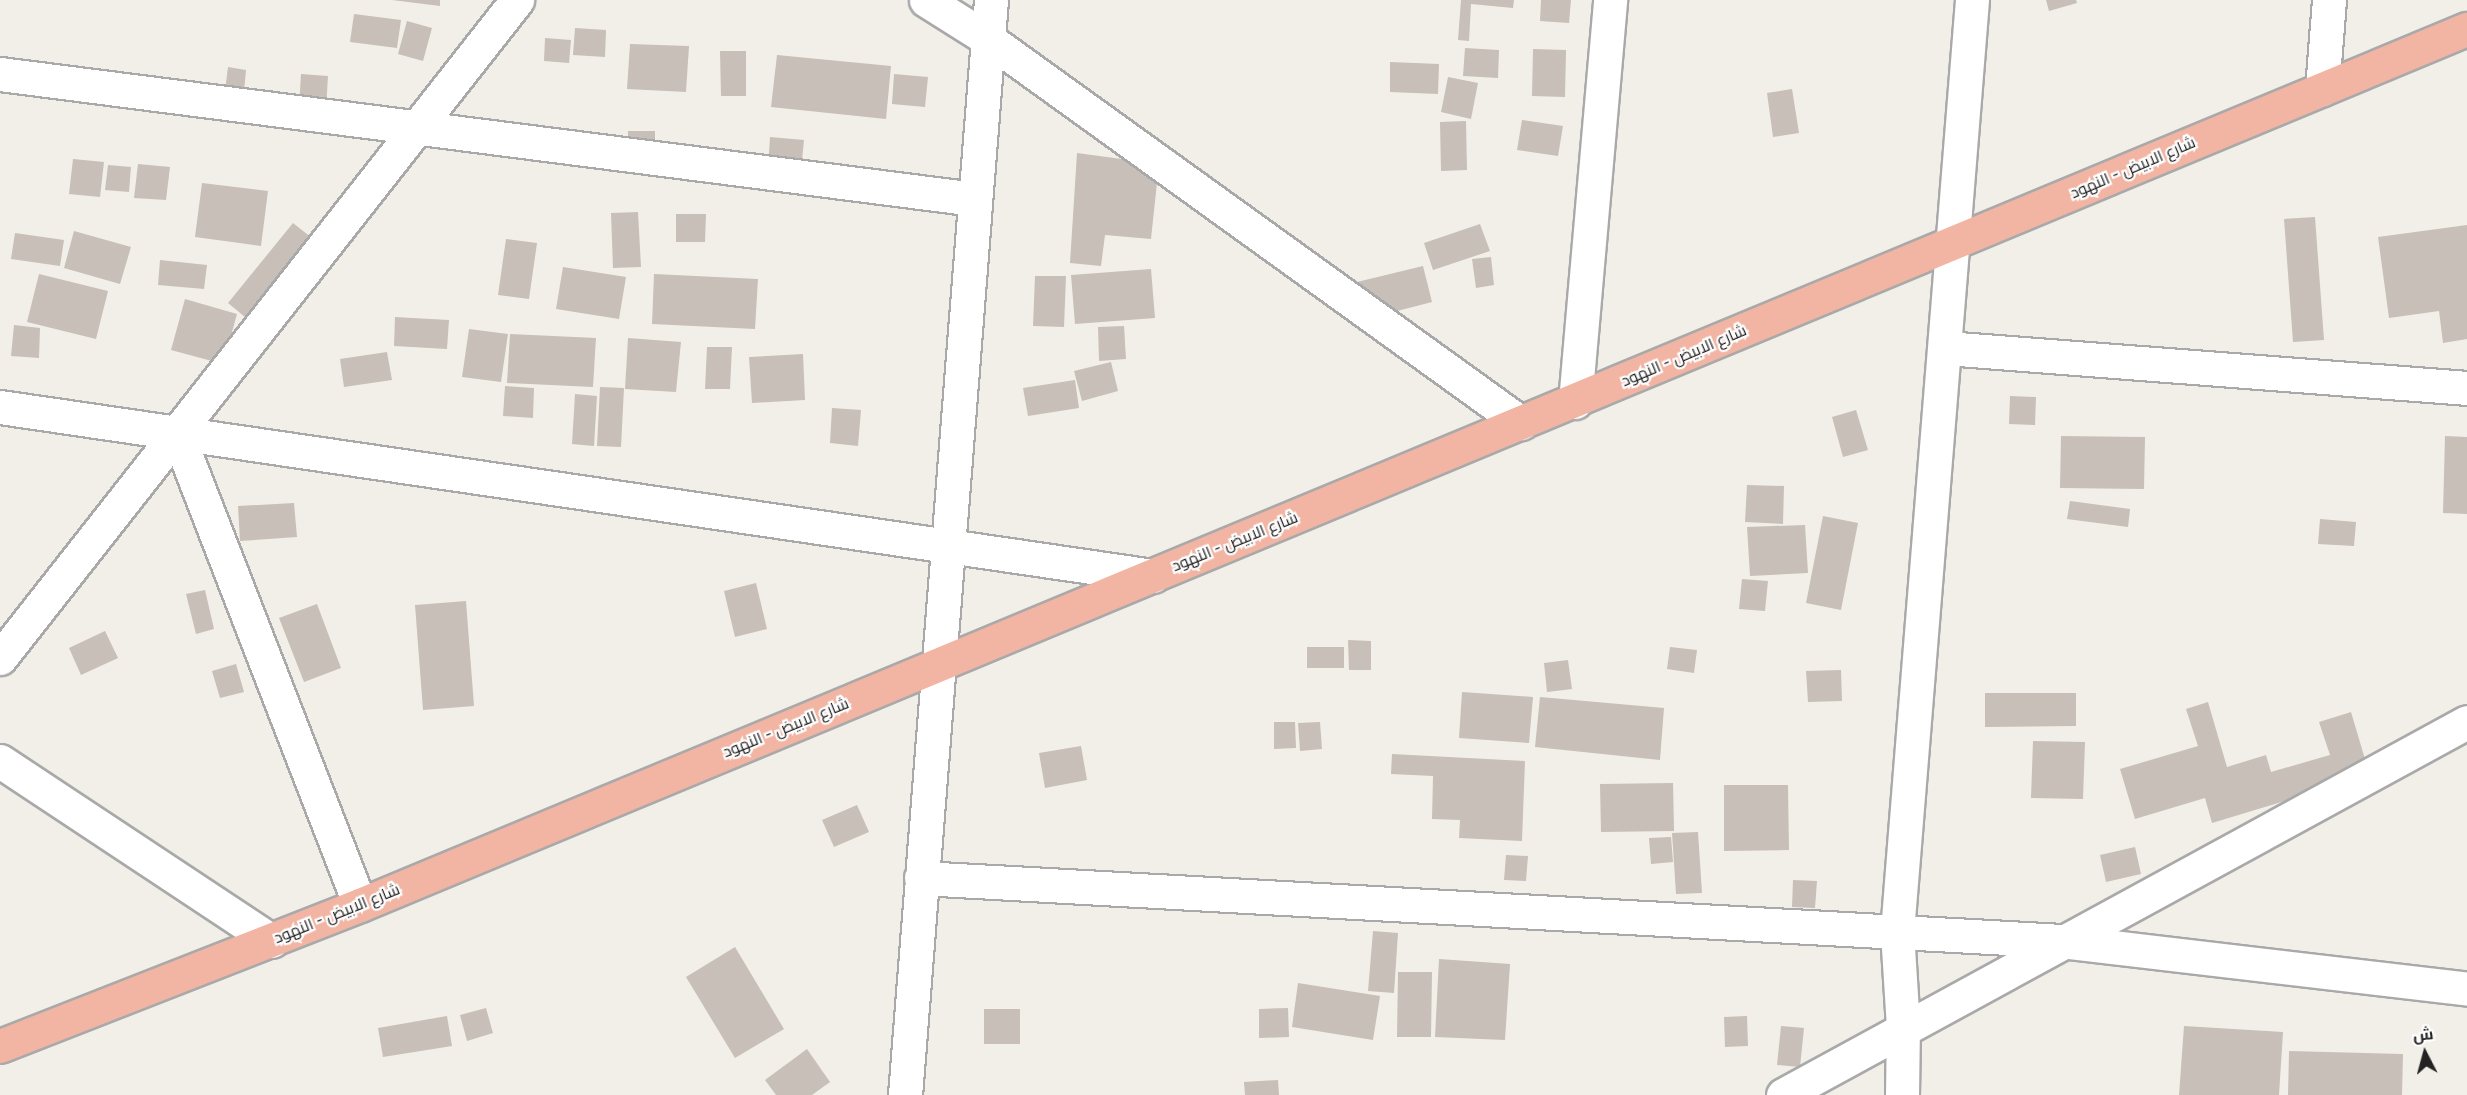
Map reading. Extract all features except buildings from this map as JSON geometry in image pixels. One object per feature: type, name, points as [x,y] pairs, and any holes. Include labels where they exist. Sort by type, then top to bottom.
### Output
[{"type":"highway","name":"شارع الابيض - النهود","points":[[0,1046],[360,905],[1575,402],[2467,29]]},
{"type":"street","points":[[0,658],[517,0]]},
{"type":"street","points":[[926,0],[988,39],[1521,423]]},
{"type":"street","points":[[905,1095],[991,0]]},
{"type":"street","points":[[1575,402],[1610,0]]},
{"type":"street","points":[[1902,1095],[1903,1027],[1897,932],[1972,0]]},
{"type":"street","points":[[2322,89],[2329,0]]},
{"type":"street","points":[[0,74],[975,199]]},
{"type":"street","points":[[1945,348],[2467,388]]},
{"type":"street","points":[[0,407],[1153,576]]},
{"type":"street","points":[[177,433],[360,905]]},
{"type":"street","points":[[1783,1095],[1903,1027],[2467,722]]},
{"type":"street","points":[[0,761],[272,941]]},
{"type":"street","points":[[921,878],[2061,941],[2467,989]]}]
